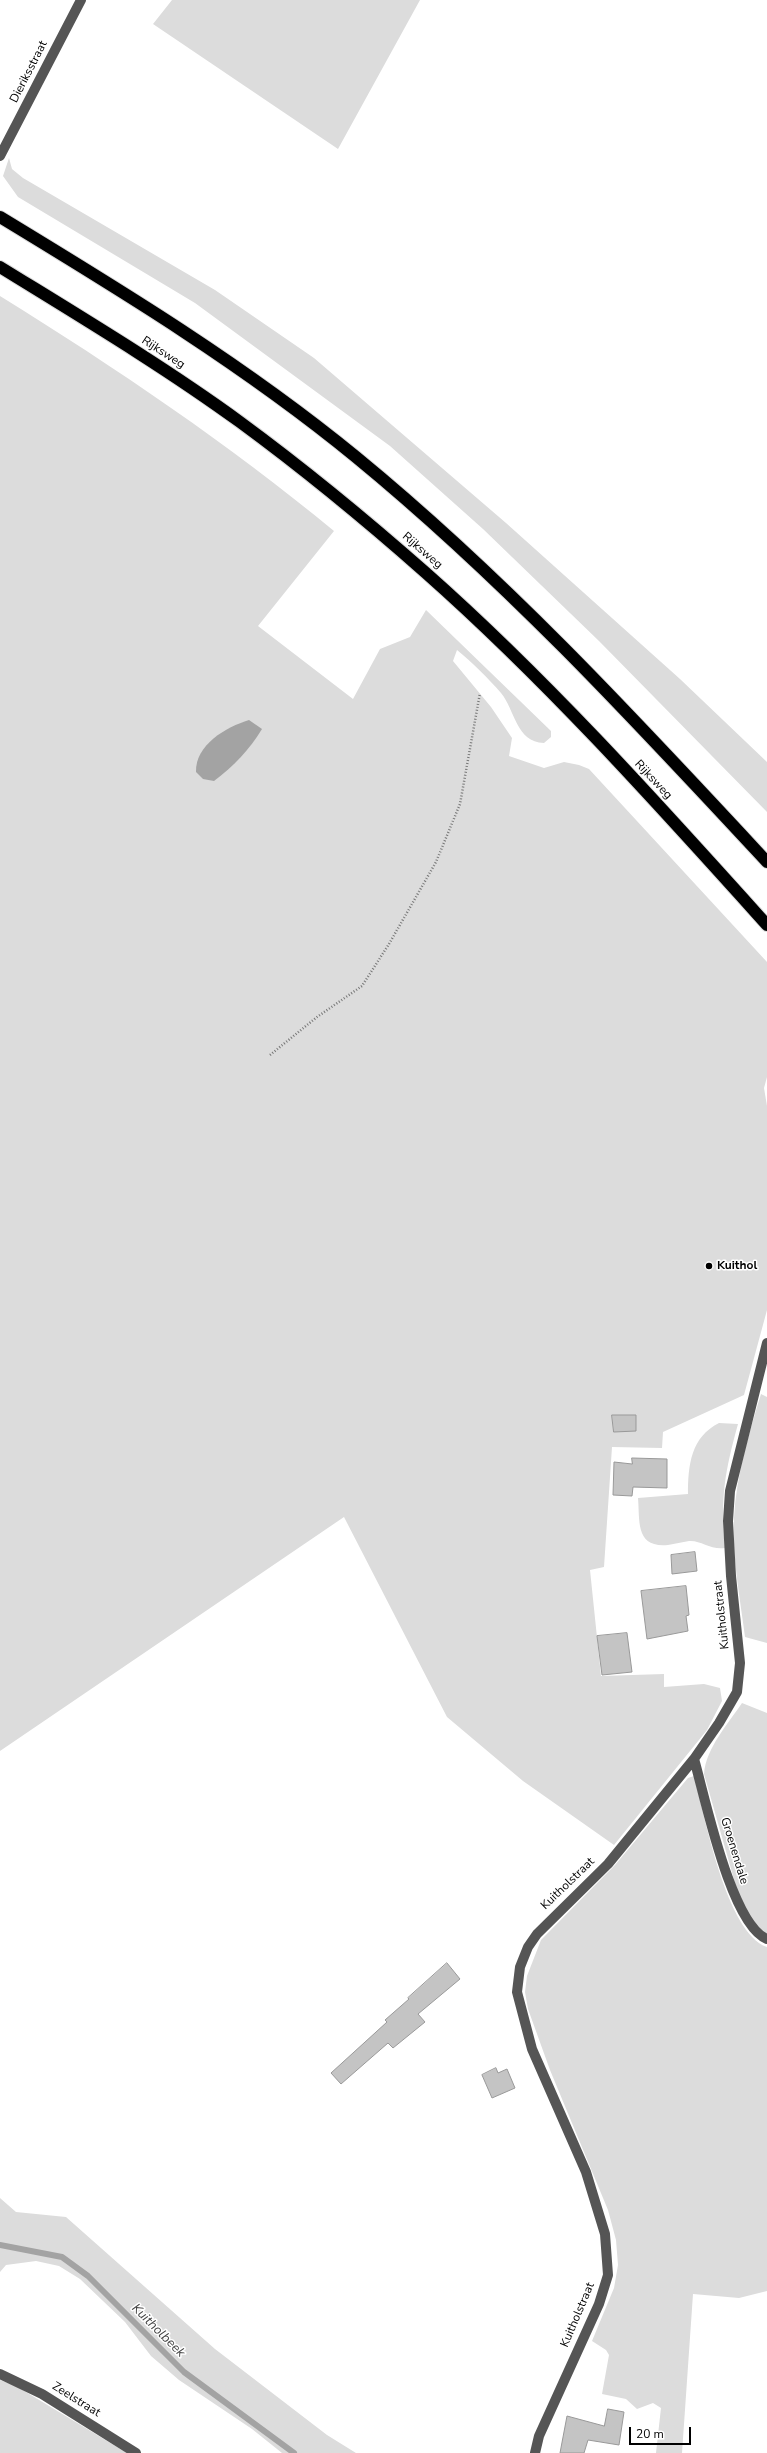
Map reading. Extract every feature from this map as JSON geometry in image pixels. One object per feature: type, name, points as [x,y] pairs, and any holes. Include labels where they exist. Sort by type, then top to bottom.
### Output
[{"type":"highway","points":[[0,217],[142,304],[224,359],[296,410],[419,510],[494,577],[567,650],[767,862]]},
{"type":"highway","name":"Rijksweg","points":[[0,267],[137,352],[240,422],[353,511],[428,574],[584,728],[767,925]]},
{"type":"street","name":"Dieriksstraat","points":[[0,156],[81,0]]},
{"type":"street","name":"Kuitholstraat","points":[[535,2453],[539,2436],[598,2304],[608,2275],[605,2234],[586,2172],[532,2049],[517,1992],[520,1968],[528,1947],[537,1934],[608,1864],[694,1759],[719,1723],[737,1692],[740,1663],[731,1576],[728,1520],[730,1491],[767,1343]]},
{"type":"street","name":"Groenendale","points":[[694,1759],[730,1885],[751,1928],[767,1939]]},
{"type":"street","name":"Zeelstraat","points":[[0,2374],[42,2394],[136,2453]]},
{"type":"path","points":[[270,1055],[317,1017],[362,986],[389,944],[436,862],[460,804],[480,693]]},
{"type":"shaded area","points":[[172,0],[420,0],[338,149],[153,24]]},
{"type":"shaded area","points":[[9,158],[12,169],[23,178],[215,290],[314,358],[506,523],[680,679],[767,762],[767,812],[599,641],[483,529],[390,446],[195,303],[18,197],[3,176]]},
{"type":"shaded area","points":[[0,296],[129,379],[213,437],[334,531],[258,626],[353,699],[380,649],[410,637],[426,610],[551,731],[551,737],[544,743],[527,737],[517,724],[506,700],[501,693],[480,670],[457,650],[453,661],[491,707],[512,738],[509,756],[544,768],[564,762],[589,769],[767,962],[767,1077],[764,1088],[767,1106],[767,1310],[744,1395],[663,1432],[662,1448],[612,1447],[604,1567],[590,1570],[601,1676],[664,1674],[664,1687],[704,1684],[720,1688],[722,1701],[707,1730],[614,1845],[523,1781],[447,1717],[344,1517],[0,1751]]},
{"type":"shaded area","points":[[249,720],[262,729],[252,744],[228,770],[214,781],[203,779],[196,772],[197,762],[206,746],[222,732]]},
{"type":"shaded area","points":[[761,1394],[767,1397],[767,1643],[745,1637],[734,1548],[734,1518],[737,1487]]},
{"type":"shaded area","points":[[719,1423],[738,1424],[727,1471],[723,1499],[725,1548],[715,1548],[693,1541],[668,1545],[657,1545],[650,1542],[645,1538],[641,1531],[638,1498],[688,1494],[690,1462],[693,1453],[702,1436]]},
{"type":"shaded area","points":[[742,1703],[767,1713],[767,1934],[754,1923],[739,1897],[704,1774],[713,1746]]},
{"type":"shaded area","points":[[694,1776],[711,1844],[729,1897],[740,1920],[753,1937],[767,1947],[767,2291],[739,2298],[693,2294],[682,2453],[656,2453],[661,2408],[653,2403],[637,2409],[626,2399],[602,2394],[609,2355],[606,2350],[592,2341],[614,2288],[618,2265],[616,2240],[608,2210],[550,2070],[528,2009],[525,1992],[527,1976],[541,1940],[615,1865],[688,1778]]},
{"type":"shaded area","points":[[0,2198],[16,2212],[66,2217],[215,2349],[327,2435],[356,2453],[282,2453],[252,2429],[179,2380],[151,2356],[125,2322],[80,2279],[59,2266],[36,2261],[6,2265],[0,2272]]},
{"type":"shaded area","points":[[0,2380],[16,2386],[127,2453],[0,2453]]},
{"type":"building","points":[[612,1415],[636,1415],[636,1431],[614,1432]]},
{"type":"building","points":[[632,1458],[667,1459],[667,1488],[633,1487],[632,1496],[613,1495],[614,1462],[632,1464]]},
{"type":"building","points":[[695,1552],[697,1571],[672,1574],[671,1555]]},
{"type":"building","points":[[686,1586],[689,1615],[686,1616],[688,1631],[647,1639],[641,1591]]},
{"type":"building","points":[[627,1633],[632,1672],[602,1675],[597,1636]]},
{"type":"building","points":[[447,1963],[460,1979],[418,2014],[425,2022],[393,2048],[388,2043],[341,2084],[331,2073],[387,2022],[385,2020]]},
{"type":"building","points":[[496,2068],[498,2073],[507,2069],[515,2088],[492,2098],[482,2075]]},
{"type":"building","points":[[608,2409],[624,2412],[619,2445],[588,2440],[584,2453],[560,2453],[567,2416],[604,2426]]},
{"type":"waterway","name":"Kuitholbeek","points":[[0,2245],[62,2257],[88,2276],[184,2372],[294,2453]]},
{"type":"place","name":"Kuithol","points":[[709,1266]]}]
